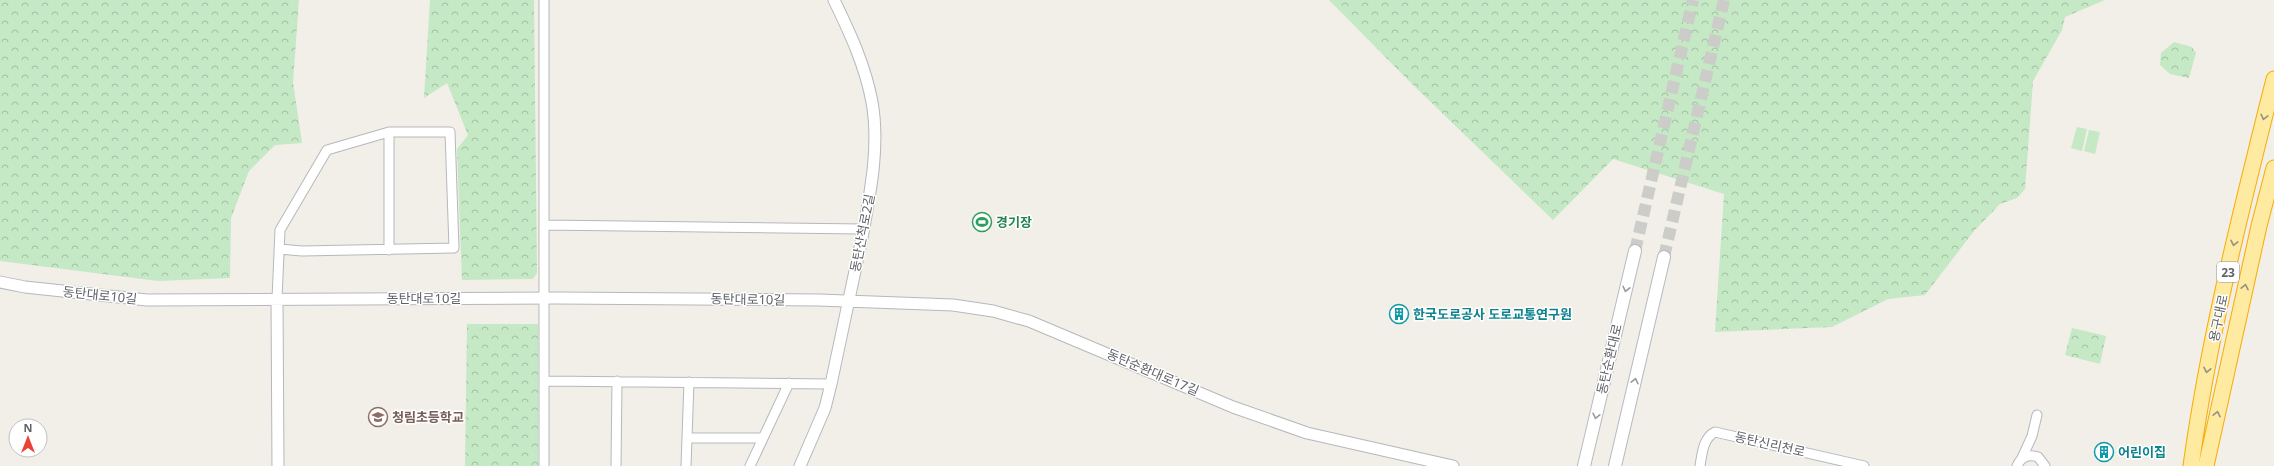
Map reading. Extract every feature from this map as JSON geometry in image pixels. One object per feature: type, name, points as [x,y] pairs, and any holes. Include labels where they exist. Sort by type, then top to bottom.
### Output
[{"type":"highway","name":"용구대로","points":[[2191,466],[2196,431],[2240,213],[2274,79]]},
{"type":"highway","name":"용구대로","points":[[2206,466],[2259,226],[2274,168]]},
{"type":"highway","points":[[2181,466],[2196,431]]},
{"type":"highway","points":[[2211,466],[2212,435]]},
{"type":"main road","name":"동탄순환대로","points":[[1584,466],[1635,251]]},
{"type":"main road","points":[[1615,466],[1664,257]]},
{"type":"street","points":[[544,0],[544,466]]},
{"type":"street","name":"동탄산척로2길","points":[[800,466],[825,408],[864,229],[872,179],[874,119],[859,55],[834,0]]},
{"type":"street","points":[[278,466],[277,300],[279,249],[280,230],[327,150],[389,132],[450,132],[454,248],[302,251],[279,249]]},
{"type":"street","points":[[389,132],[390,250]]},
{"type":"street","points":[[544,225],[864,229]]},
{"type":"street","name":"동탄대로10길","points":[[0,282],[25,287],[147,300],[544,298],[849,301]]},
{"type":"street","name":"동탄순환대로17길","points":[[849,301],[953,305],[993,311],[1029,321],[1233,406],[1307,433],[1453,466]]},
{"type":"street","points":[[545,381],[831,384]]},
{"type":"street","points":[[616,382],[616,466]]},
{"type":"street","points":[[686,466],[689,382]]},
{"type":"street","points":[[750,466],[789,383]]},
{"type":"street","points":[[2019,463],[2032,436],[2037,415]]},
{"type":"street","name":"동탄신리천로","points":[[1700,466],[1705,442],[1709,435],[1715,432],[1864,466]]},
{"type":"street","points":[[2032,436],[2033,448],[2045,466]]},
{"type":"street","points":[[687,438],[763,438]]},
{"type":"street","points":[[2019,463],[2029,455],[2038,457]]},
{"type":"green space","points":[[0,0],[299,0],[293,82],[302,143],[275,145],[249,171],[231,218],[230,278],[158,281],[0,261]]},
{"type":"green space","points":[[430,0],[534,0],[537,273],[533,279],[462,280],[457,149],[468,135],[447,83],[424,98]]},
{"type":"green space","points":[[1329,0],[2105,0],[2065,17],[2062,30],[2033,81],[2025,189],[2017,198],[2000,204],[1974,231],[1925,295],[1888,299],[1832,327],[1715,332],[1724,194],[1613,159],[1553,220],[1409,81]]},
{"type":"green space","points":[[2174,42],[2192,47],[2196,53],[2189,78],[2170,74],[2160,65],[2161,53]]},
{"type":"green space","points":[[2077,127],[2087,129],[2082,151],[2071,148]]},
{"type":"green space","points":[[2089,130],[2100,132],[2095,154],[2084,151]]},
{"type":"green space","points":[[467,324],[538,324],[538,466],[465,466]]},
{"type":"green space","points":[[2072,328],[2106,336],[2100,364],[2065,355]]},
{"type":"tunnel","points":[[1635,251],[1693,0]]},
{"type":"tunnel","points":[[1664,257],[1724,0]]},
{"type":"place","name":"경기장","points":[[982,222]]},
{"type":"place","name":"한국도로공사 도로교통연구원","points":[[1399,314]]},
{"type":"place","name":"청림초등학교","points":[[378,417]]},
{"type":"place","name":"어린이집","points":[[2104,452]]}]
